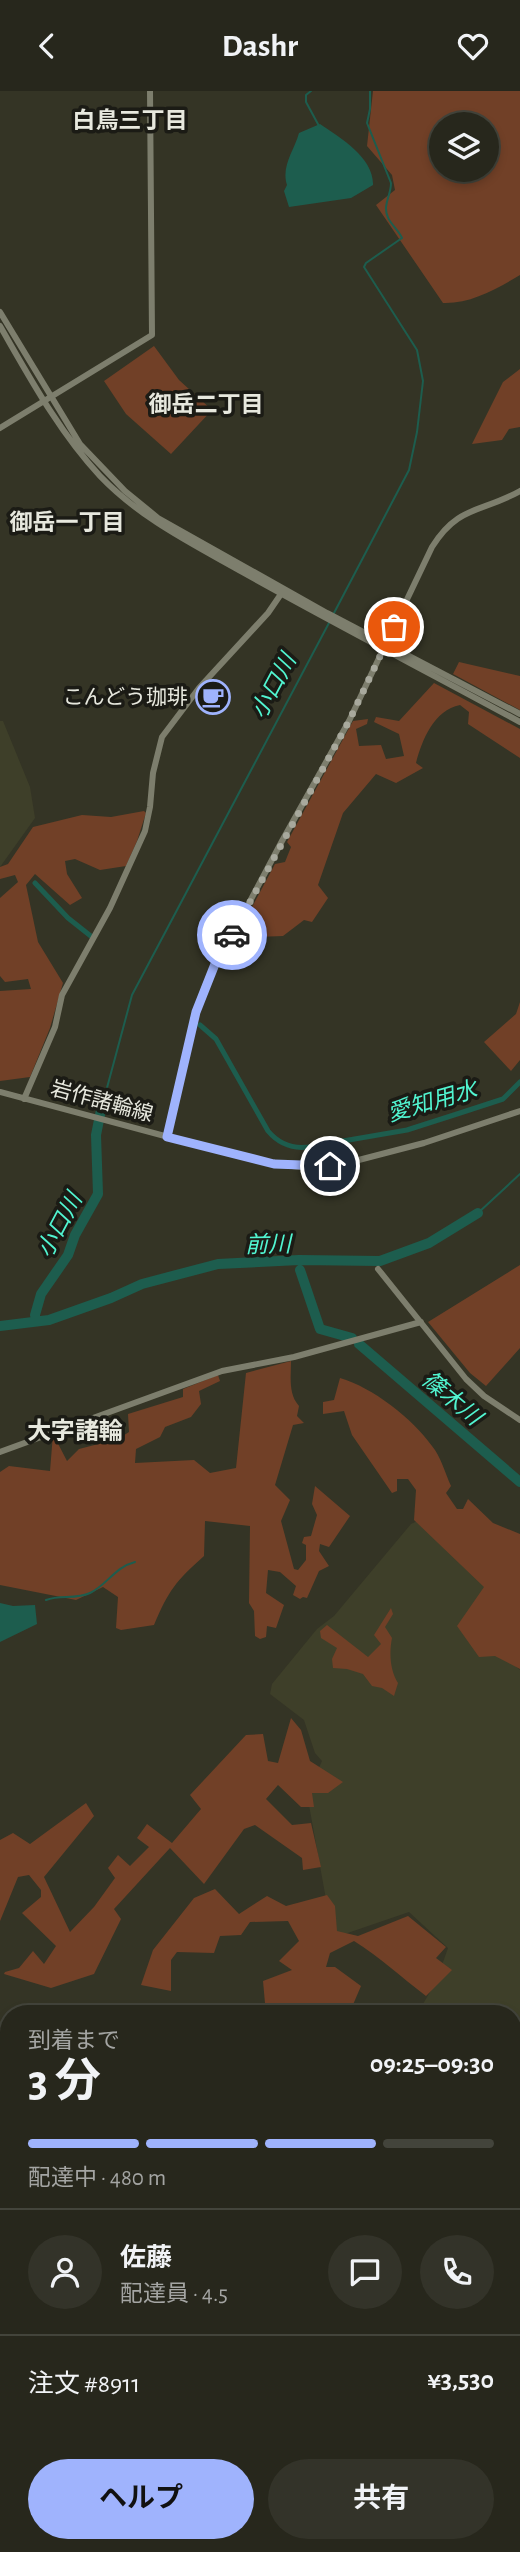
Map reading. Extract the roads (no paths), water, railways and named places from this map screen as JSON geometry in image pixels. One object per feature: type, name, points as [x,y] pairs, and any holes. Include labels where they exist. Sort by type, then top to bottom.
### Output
[{"type":"street","points":[[0,428],[147,341],[153,333],[150,91]]},
{"type":"street","points":[[0,312],[74,445],[101,477],[154,523],[281,594],[325,615]]},
{"type":"street","points":[[0,326],[47,399],[91,456],[125,491],[158,518],[325,615],[520,722]]},
{"type":"street","points":[[167,1137],[196,1012],[205,986],[349,721],[432,547],[443,530],[461,515],[507,499],[520,491]]},
{"type":"street","points":[[24,1099],[55,1027],[62,995],[110,908],[145,831],[153,773],[162,737],[199,688],[268,613],[281,594]]},
{"type":"street","points":[[384,647],[520,714]]},
{"type":"street","name":"岩作諸輪線","points":[[0,1092],[274,1164],[330,1166],[424,1143],[520,1111]]},
{"type":"street","points":[[378,1269],[466,1378],[484,1396],[520,1420]]},
{"type":"street","points":[[0,1452],[222,1371],[294,1357],[421,1322]]},
{"type":"water","points":[[320,124],[346,142],[362,158],[372,175],[373,185],[351,198],[289,207],[284,191],[289,159],[299,133]]},
{"type":"water","points":[[0,1603],[13,1606],[35,1605],[37,1624],[0,1642]]},
{"type":"waterway","points":[[311,91],[306,95],[306,102],[319,126]]},
{"type":"waterway","name":"小口川","points":[[334,613],[409,470],[423,381],[417,350],[364,267],[402,238],[386,212],[391,183],[367,123],[370,91]]},
{"type":"waterway","name":"小口川","points":[[101,1110],[132,995],[330,621]]},
{"type":"waterway","name":"愛知用水","points":[[35,883],[68,918],[92,937]]},
{"type":"waterway","name":"愛知用水","points":[[200,1025],[216,1039],[268,1131],[281,1142],[291,1146],[308,1147],[407,1130],[503,1099],[520,1082]]},
{"type":"waterway","name":"小口川","points":[[35,1315],[41,1294],[68,1255],[75,1235],[98,1194],[96,1135],[101,1110]]},
{"type":"waterway","name":"前川","points":[[478,1213],[520,1174]]},
{"type":"waterway","name":"前川","points":[[0,1326],[49,1320],[142,1284],[218,1264],[299,1260],[380,1261],[429,1243],[478,1213]]},
{"type":"waterway","name":"篠木川","points":[[300,1270],[320,1329],[352,1338]]},
{"type":"waterway","name":"篠木川","points":[[359,1344],[520,1482]]},
{"type":"waterway","points":[[46,1600],[90,1593],[122,1568],[135,1562]]},
{"type":"place","name":"こんどう珈琲","points":[[213,697]]},
{"type":"district","name":"白鳥三丁目","points":[[130,120]]},
{"type":"district","name":"御岳二丁目","points":[[206,404]]},
{"type":"district","name":"御岳一丁目","points":[[67,522]]},
{"type":"district","name":"大字諸輪","points":[[75,1431]]}]
